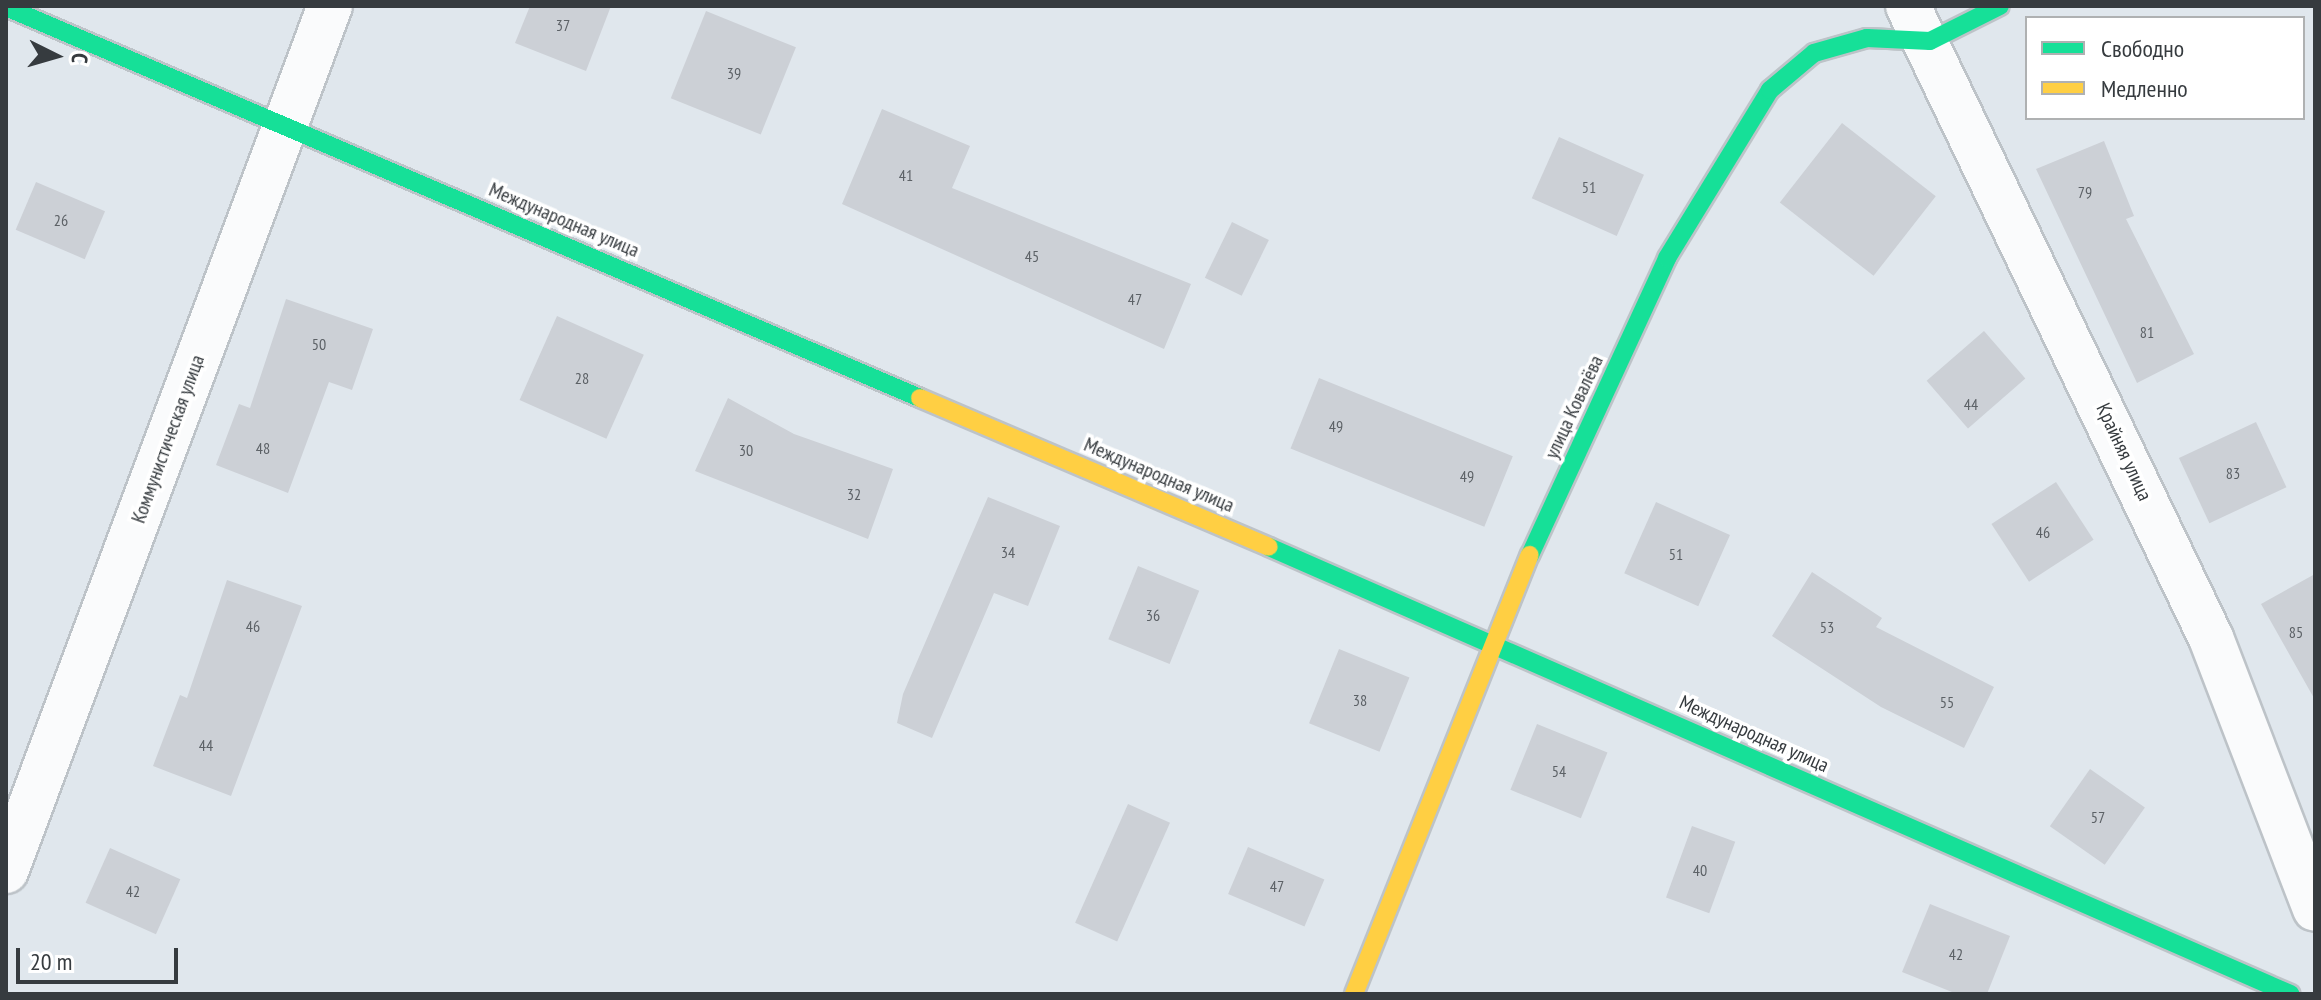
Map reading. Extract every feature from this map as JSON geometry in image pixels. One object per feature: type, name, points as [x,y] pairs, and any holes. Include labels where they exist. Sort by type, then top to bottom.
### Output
[{"type":"street","name":"Коммунистическая улица","points":[[6,871],[330,6]]},
{"type":"street","name":"улица Ковалёва","points":[[1354,994],[1490,642],[1667,258],[1770,90],[1814,53],[2000,6]]},
{"type":"street","name":"Международная улица","points":[[6,7],[1490,642],[2290,994]]},
{"type":"street","name":"Крайняя улица","points":[[1919,24],[2211,638],[2315,909]]},
{"type":"building","points":[[530,6],[611,6],[586,71],[515,43]]},
{"type":"building","points":[[706,11],[796,47],[761,134],[671,98]]},
{"type":"building","points":[[882,109],[970,146],[952,188],[1191,284],[1164,349],[842,204]]},
{"type":"building","points":[[1842,123],[1936,196],[1874,276],[1780,203]]},
{"type":"building","points":[[1559,137],[1644,175],[1617,236],[1532,198]]},
{"type":"building","points":[[2104,141],[2134,216],[2126,219],[2194,354],[2137,383],[2036,169]]},
{"type":"building","points":[[36,182],[105,211],[85,259],[16,230]]},
{"type":"building","points":[[1232,222],[1269,240],[1242,296],[1205,278]]},
{"type":"building","points":[[286,299],[373,329],[352,390],[329,382],[288,493],[216,465],[239,404],[250,408]]},
{"type":"building","points":[[557,316],[644,355],[606,439],[520,400]]},
{"type":"building","points":[[1984,331],[2025,379],[1968,428],[1927,381]]},
{"type":"building","points":[[1319,378],[1513,456],[1484,527],[1291,448]]},
{"type":"building","points":[[728,398],[794,434],[893,469],[868,539],[695,471]]},
{"type":"building","points":[[2256,422],[2286,487],[2209,523],[2179,458]]},
{"type":"building","points":[[2056,482],[2094,540],[2029,582],[1991,524]]},
{"type":"building","points":[[988,497],[1060,526],[1028,606],[994,593],[932,738],[897,723],[903,694]]},
{"type":"building","points":[[1656,502],[1730,535],[1698,606],[1624,573]]},
{"type":"building","points":[[1138,566],[1199,591],[1170,664],[1108,639]]},
{"type":"building","points":[[1812,572],[1882,618],[1876,627],[1994,687],[1964,748],[1881,707],[1772,636]]},
{"type":"building","points":[[2315,574],[2315,700],[2261,604]]},
{"type":"building","points":[[227,580],[302,606],[231,796],[153,766],[180,695],[187,698]]},
{"type":"building","points":[[1339,649],[1409,677],[1379,752],[1309,723]]},
{"type":"building","points":[[1537,724],[1607,752],[1581,818],[1510,790]]},
{"type":"building","points":[[2090,769],[2145,807],[2105,865],[2050,826]]},
{"type":"building","points":[[1128,804],[1170,823],[1117,941],[1075,923]]},
{"type":"building","points":[[1692,826],[1735,842],[1709,913],[1666,897]]},
{"type":"building","points":[[1248,847],[1324,879],[1304,926],[1228,894]]},
{"type":"building","points":[[110,848],[180,879],[156,934],[86,903]]},
{"type":"building","points":[[1930,904],[2010,936],[1987,994],[1957,994],[1902,972]]},
{"type":"traffic: fast","points":[[1530,555],[1667,258],[1770,90],[1814,53],[1867,38],[1930,41],[2000,6]]},
{"type":"traffic: fast","points":[[6,7],[920,398]]},
{"type":"traffic: fast","points":[[1269,547],[2290,994]]},
{"type":"traffic: slow","points":[[920,398],[1269,547]]},
{"type":"traffic: slow","points":[[1354,994],[1530,555]]}]
